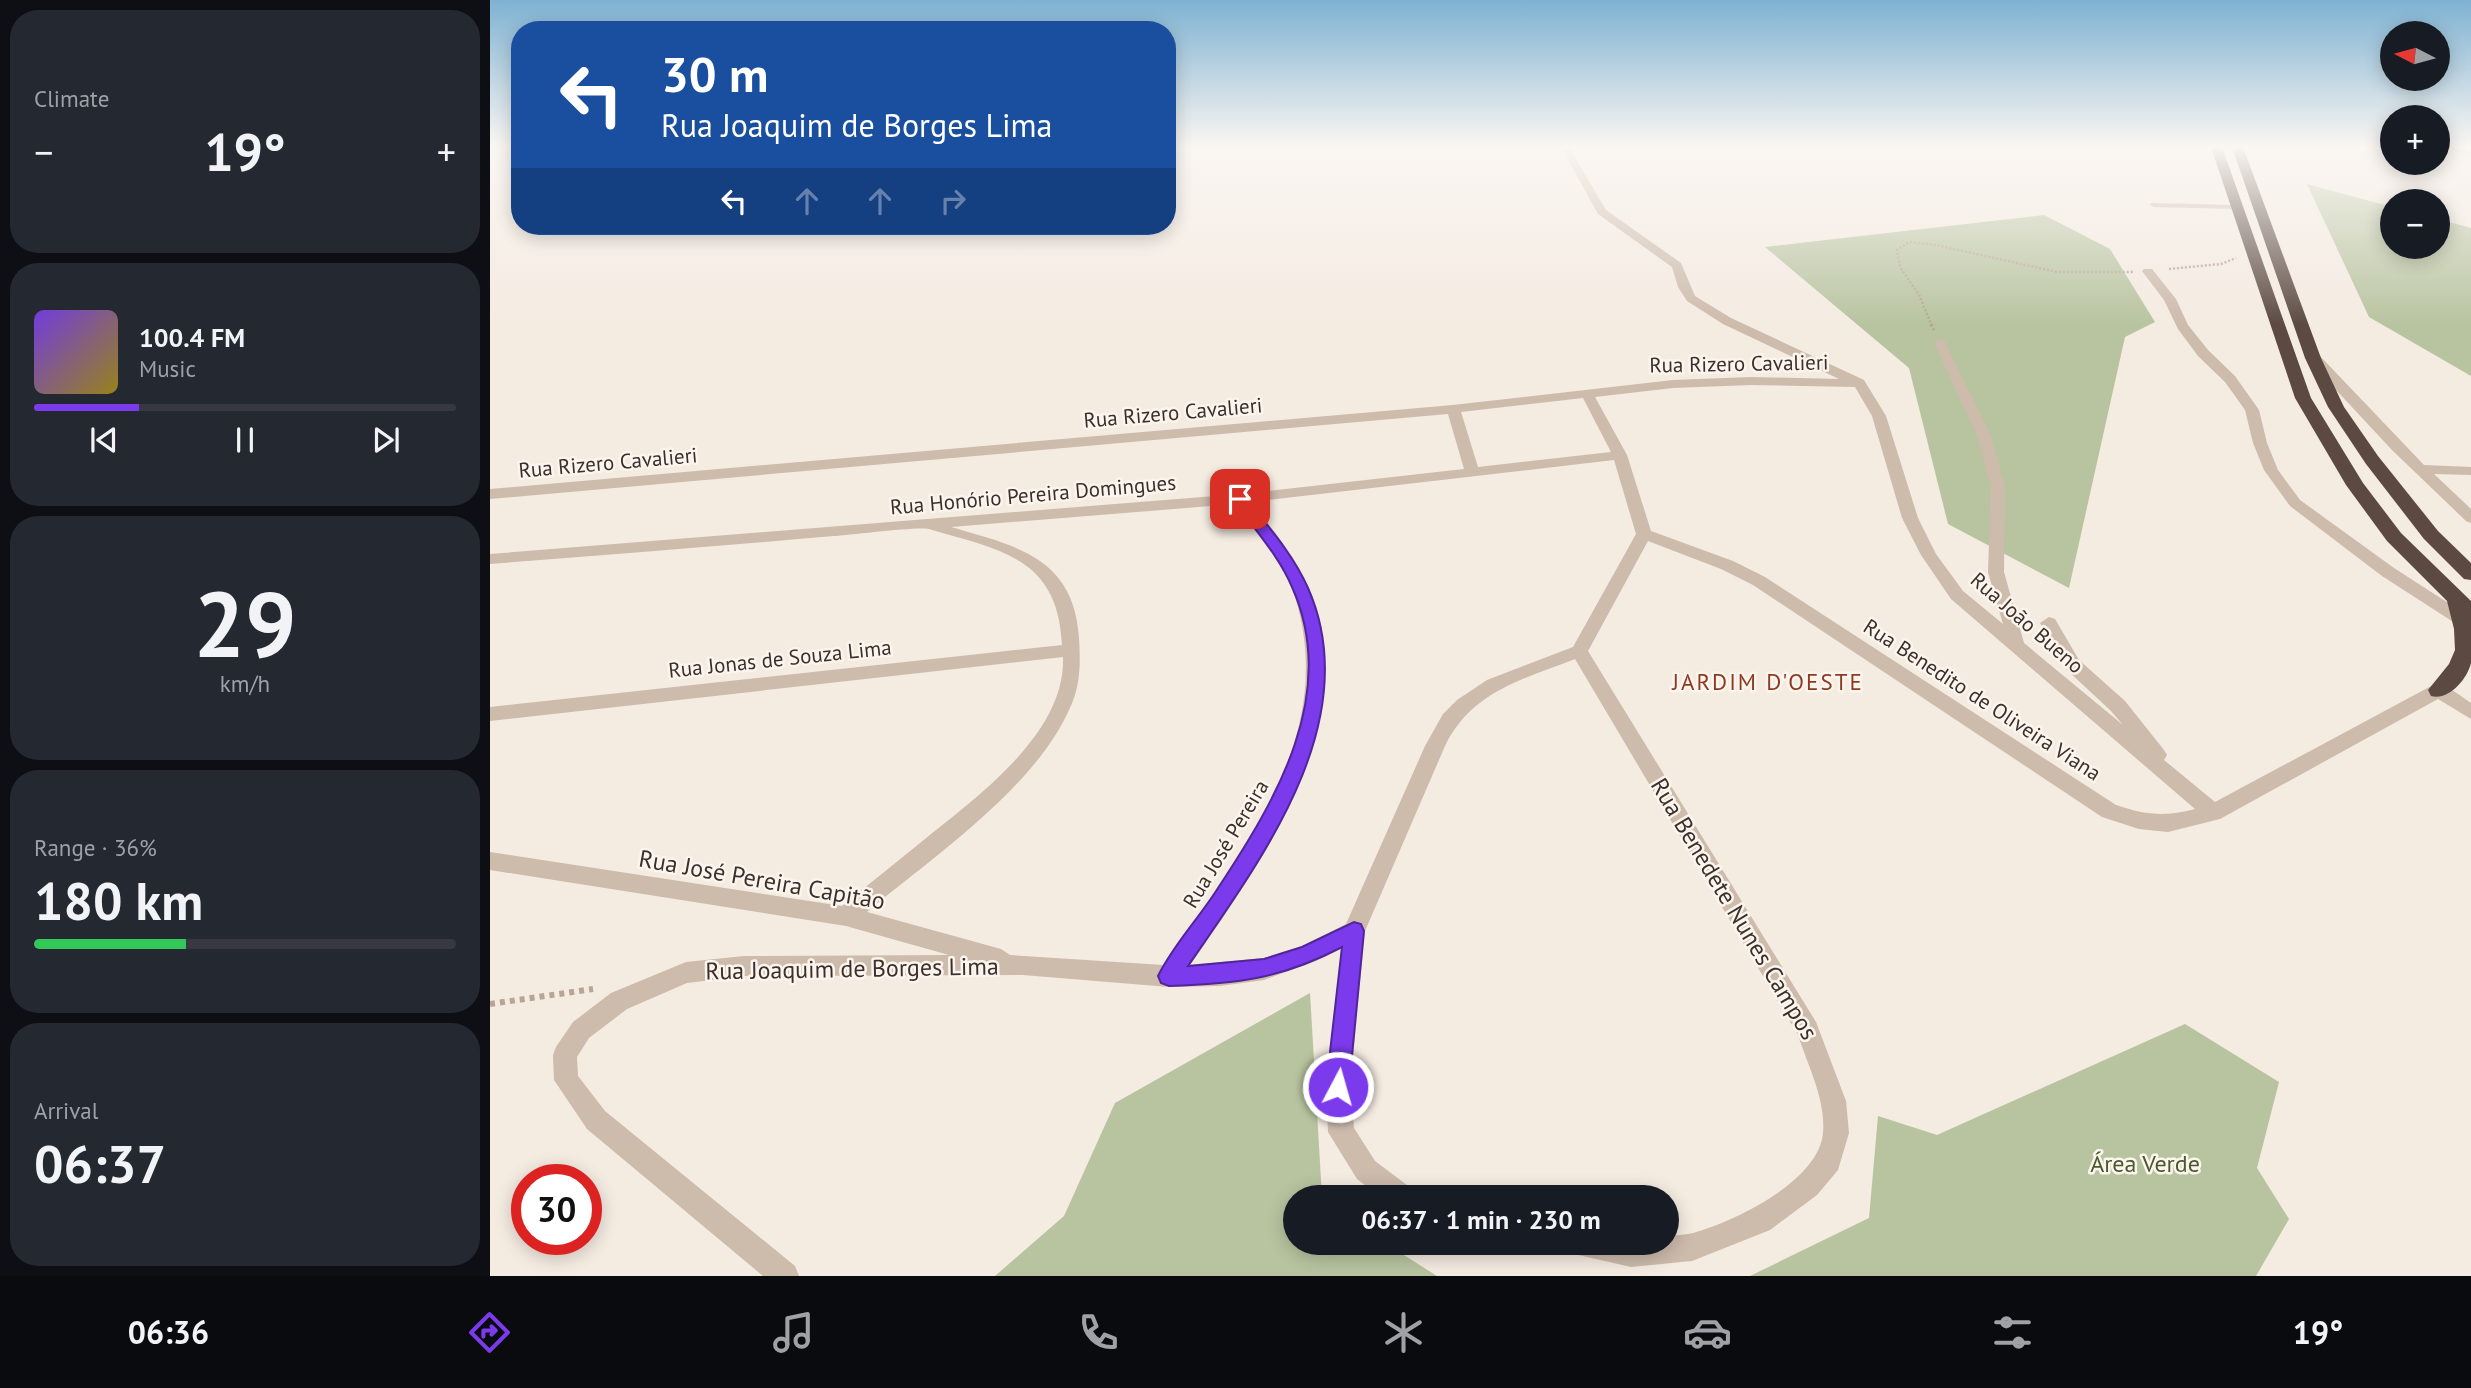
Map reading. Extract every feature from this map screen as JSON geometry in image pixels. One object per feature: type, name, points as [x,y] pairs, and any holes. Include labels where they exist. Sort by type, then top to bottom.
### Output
[{"type":"highway","points":[[2236,207],[2303,398],[2326,439],[2355,485],[2394,537],[2464,612],[2469,655],[2461,673],[2439,690]]},
{"type":"highway","points":[[2258,207],[2313,358],[2336,407],[2372,460],[2431,535],[2471,574]]},
{"type":"street","points":[[1597,207],[1610,220],[1677,265],[1691,299],[1727,321],[1859,383]]},
{"type":"street","points":[[2148,271],[2170,299],[2182,326],[2203,353],[2230,379],[2252,410],[2260,443],[2271,470],[2295,503],[2388,572],[2464,612]]},
{"type":"street","points":[[1940,344],[1984,436],[1998,487],[1996,572],[2006,601],[2015,645]]},
{"type":"street","points":[[2313,358],[2471,518]]},
{"type":"street","name":"Rua Rizero Cavalieri","points":[[490,494],[1453,409],[1586,392],[1706,382],[1859,383]]},
{"type":"street","name":"Rua João Bueno","points":[[1859,383],[1880,416],[1910,518],[1929,555],[1957,595],[2213,813]]},
{"type":"street","points":[[1386,1185],[1366,1170],[1341,1132],[1338,1087],[1354,931],[1435,746],[1451,717],[1470,699],[1492,687],[1579,651],[1644,534],[1620,455],[1586,392]]},
{"type":"street","points":[[1453,409],[1472,472]]},
{"type":"street","name":"Rua Honório Pereira Domingues","points":[[490,559],[1240,499],[1620,455]]},
{"type":"street","points":[[2420,469],[2471,471]]},
{"type":"street","name":"Rua José Pereira","points":[[1169,976],[1224,897],[1269,824],[1295,769],[1314,716],[1318,685],[1317,656],[1311,619],[1301,588],[1286,560],[1240,499]]},
{"type":"street","points":[[846,916],[982,804],[1027,761],[1054,725],[1067,694],[1074,650],[1062,600],[1045,571],[1008,551],[927,524]]},
{"type":"street","name":"Rua Benedito de Oliveira Viana","points":[[1644,534],[1727,565],[1759,582],[2109,811],[2139,821],[2168,824],[2213,813],[2439,690]]},
{"type":"street","points":[[2049,623],[2073,665],[2118,706],[2184,788]]},
{"type":"street","name":"Rua Jonas de Souza Lima","points":[[490,713],[1074,650]]},
{"type":"street","name":"Rua Benedete Nunes Campos","points":[[1579,651],[1808,1030],[1833,1101],[1836,1133],[1829,1161],[1808,1186],[1760,1220],[1692,1247],[1679,1248]]},
{"type":"street","points":[[2439,690],[2471,712]]},
{"type":"street","name":"Rua José Pereira Capitão","points":[[490,861],[846,916],[1023,965]]},
{"type":"street","name":"Rua Joaquim de Borges Lima","points":[[785,1276],[597,1120],[566,1080],[565,1055],[581,1030],[619,1001],[686,973],[744,966],[1023,965],[1169,976],[1220,975],[1264,969],[1308,954],[1354,931]]},
{"type":"lane","points":[[2231,207],[2236,207]]},
{"type":"path","points":[[1940,344],[1919,295],[1900,267],[1896,250],[1909,242],[1936,245],[2057,272],[2148,271],[2221,264],[2241,257],[2250,247]]},
{"type":"path","points":[[490,1004],[596,989]]},
{"type":"green space","points":[[2318,207],[2380,207],[2380,259],[2450,259],[2450,222],[2471,228],[2471,376],[2369,317]]},
{"type":"green space","points":[[2044,215],[2110,249],[2155,322],[2125,337],[2069,588],[1948,524],[1909,368],[1765,247]]},
{"type":"green space","points":[[1310,993],[1321,1185],[1283,1185],[1283,1255],[1404,1255],[1437,1276],[995,1276],[1064,1216],[1115,1103]]},
{"type":"green space","name":"Área Verde","points":[[2185,1024],[2279,1082],[2257,1168],[2289,1219],[2256,1276],[1750,1276],[1869,1218],[1878,1116],[1937,1135]]},
{"type":"district","name":"JARDIM D'OESTE","points":[[1768,682]]},
{"type":"route","points":[[1240,499],[1286,560],[1301,588],[1311,619],[1317,656],[1318,685],[1314,716],[1295,769],[1269,824],[1224,897],[1169,976],[1220,975],[1264,969],[1308,954],[1354,931],[1338,1087]]}]
